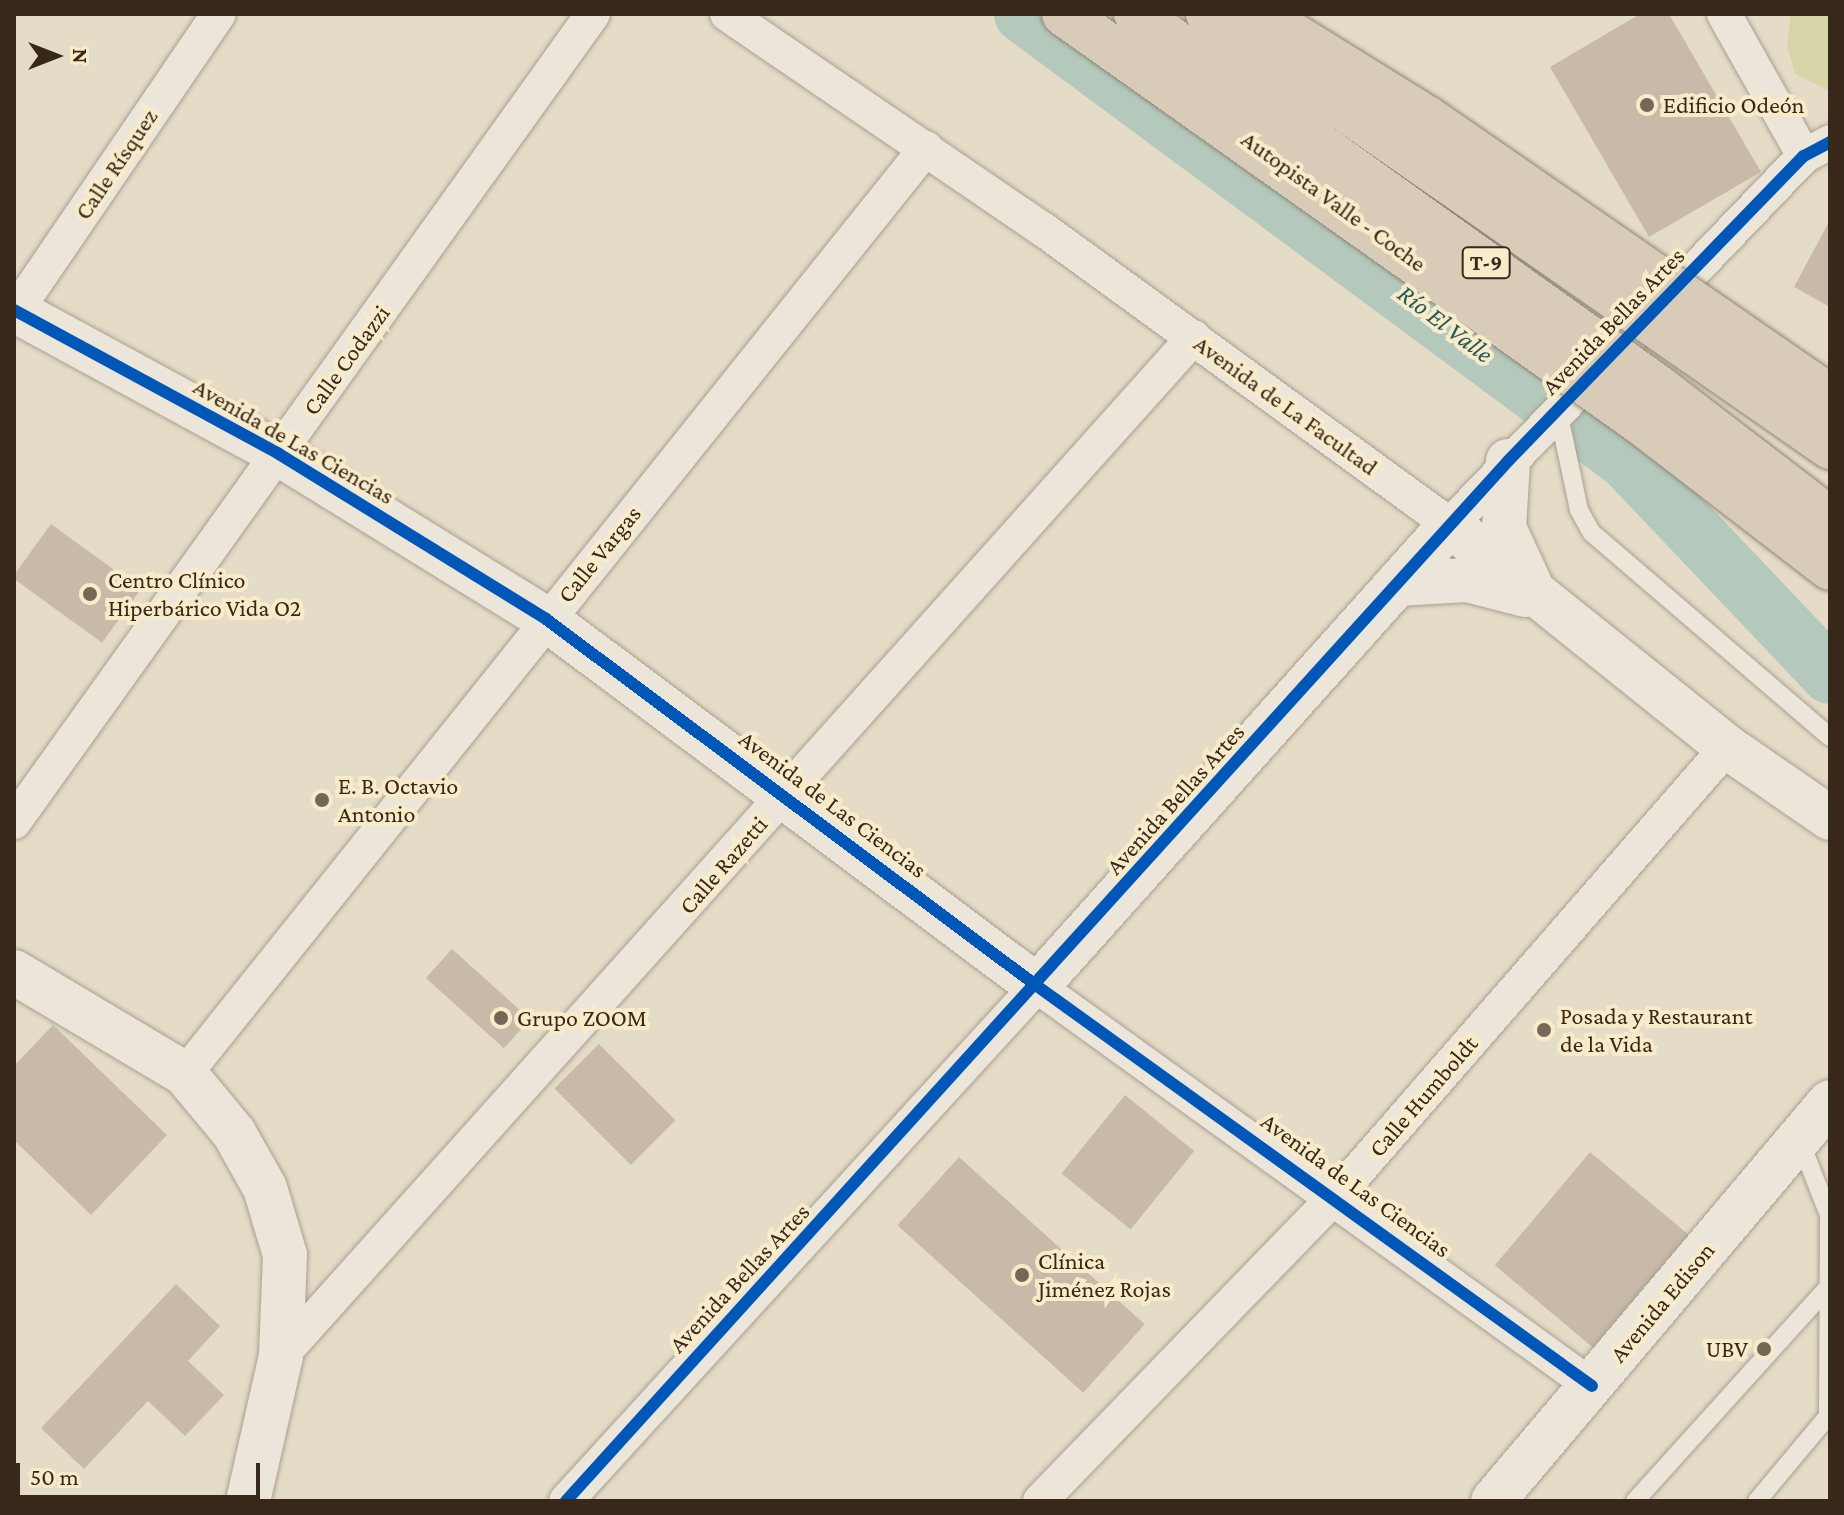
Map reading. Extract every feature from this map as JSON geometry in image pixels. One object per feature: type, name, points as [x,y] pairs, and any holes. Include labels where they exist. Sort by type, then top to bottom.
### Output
[{"type":"highway","name":"Autopista Valle - Coche","points":[[1064,14],[1643,424],[1830,568]]},
{"type":"highway","name":"Autopista Valle - Coche","points":[[1136,14],[1659,388],[1830,519]]},
{"type":"highway","name":"T-9","points":[[1208,14],[1830,447]]},
{"type":"highway","points":[[1259,14],[1427,118],[1830,397]]},
{"type":"street","name":"Calle Rísquez","points":[[15,312],[219,14]]},
{"type":"street","name":"Calle Codazzi","points":[[14,822],[593,14]]},
{"type":"street","name":"Avenida de La Facultad","points":[[727,14],[926,148],[1194,337],[1450,525],[1539,600],[1727,747],[1830,818]]},
{"type":"street","points":[[1724,14],[1817,149]]},
{"type":"street","name":"Calle Vargas","points":[[185,1074],[546,619],[926,148]]},
{"type":"street","name":"Avenida Bellas Artes","points":[[566,1501],[1037,986],[1508,461],[1817,149]]},
{"type":"street","name":"Avenida de Las Ciencias","points":[[15,312],[279,454],[546,619],[786,794],[1037,986],[1336,1196],[1592,1386]]},
{"type":"street","name":"Calle Razetti","points":[[281,1356],[1194,337]]},
{"type":"street","points":[[1508,461],[1504,528],[1539,600]]},
{"type":"street","points":[[1397,584],[1467,580],[1539,600]]},
{"type":"street","name":"Calle Humboldt","points":[[1040,1501],[1336,1196],[1727,747]]},
{"type":"street","points":[[14,972],[185,1074],[234,1133],[265,1188],[285,1255],[281,1356],[248,1501]]},
{"type":"street","name":"Avenida Edison","points":[[1493,1501],[1830,1102]]},
{"type":"lane","points":[[1558,410],[1579,510],[1592,533],[1830,737]]},
{"type":"lane","points":[[1757,1501],[1828,1416],[1829,1215],[1799,1138]]},
{"type":"lane","points":[[1635,1501],[1829,1286]]},
{"type":"green space","points":[[1791,14],[1830,14],[1830,91],[1795,74],[1787,45]]},
{"type":"building","name":"Edificio Odeón","points":[[1640,14],[1669,14],[1761,172],[1649,237],[1550,67]]},
{"type":"building","points":[[1830,220],[1830,307],[1794,287]]},
{"type":"building","points":[[51,524],[141,589],[102,643],[14,579]]},
{"type":"building","points":[[452,949],[530,1019],[504,1048],[426,978]]},
{"type":"building","points":[[53,1025],[167,1135],[91,1215],[14,1140],[14,1066]]},
{"type":"building","points":[[599,1044],[675,1120],[631,1165],[554,1089]]},
{"type":"building","points":[[1125,1095],[1194,1151],[1131,1230],[1061,1173]]},
{"type":"building","points":[[1590,1152],[1692,1237],[1597,1351],[1495,1265]]},
{"type":"building","name":"Clínica Jiménez Rojas","points":[[959,1157],[1145,1324],[1083,1393],[897,1225]]},
{"type":"building","points":[[176,1284],[220,1326],[188,1361],[224,1395],[185,1436],[148,1401],[84,1469],[41,1428]]},
{"type":"waterway","name":"Río El Valle","points":[[1023,14],[1627,461],[1830,675]]},
{"type":"cycle path","points":[[566,1501],[1508,461],[1804,156],[1830,142]]},
{"type":"cycle path","points":[[14,310],[279,454],[546,619],[1037,986],[1592,1386]]},
{"type":"place","name":"Edificio Odeón","points":[[1647,105]]},
{"type":"place","name":"Centro Clínico Hiperbárico Vida O2","points":[[90,594]]},
{"type":"place","name":"E. B. Octavio Antonio","points":[[322,800]]},
{"type":"place","name":"Grupo ZOOM","points":[[501,1018]]},
{"type":"place","name":"Posada y Restaurant de la Vida","points":[[1544,1030]]},
{"type":"place","name":"Clínica Jiménez Rojas","points":[[1022,1275]]},
{"type":"place","name":"UBV","points":[[1764,1349]]}]
